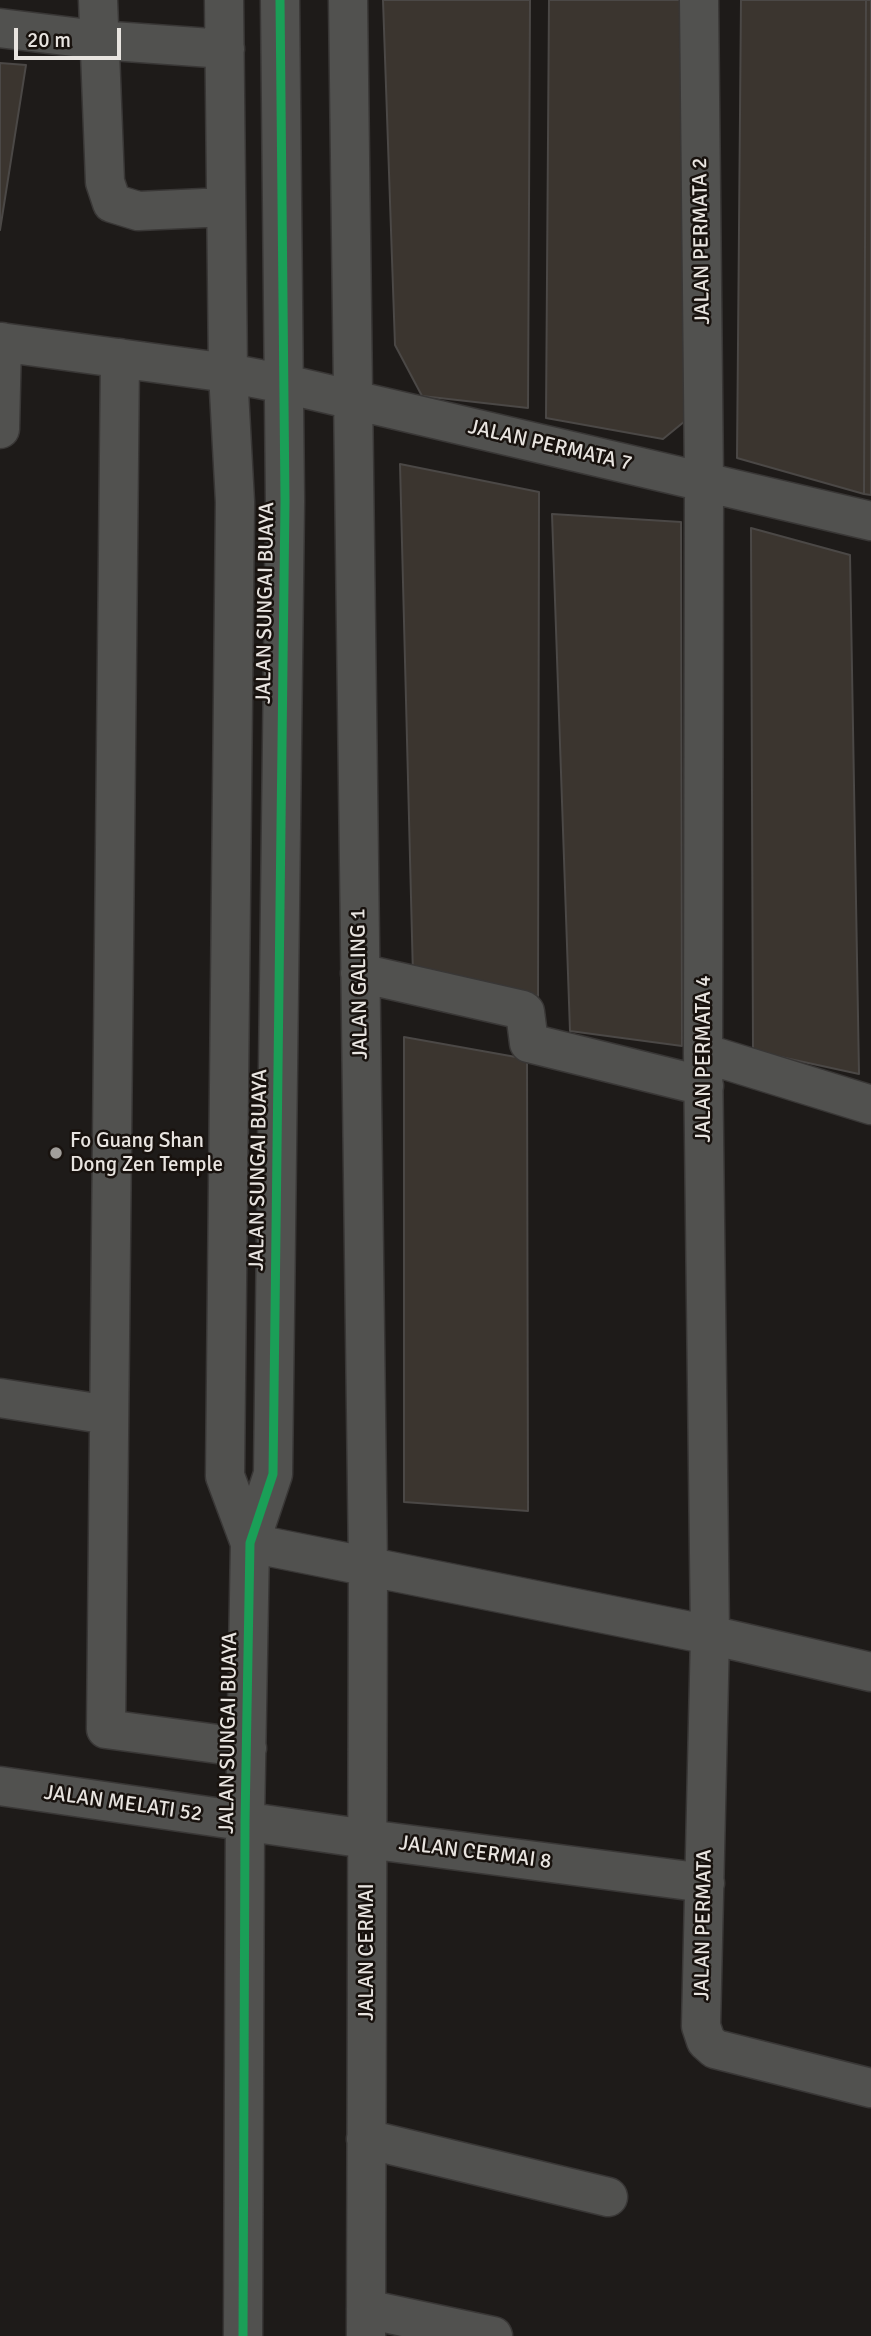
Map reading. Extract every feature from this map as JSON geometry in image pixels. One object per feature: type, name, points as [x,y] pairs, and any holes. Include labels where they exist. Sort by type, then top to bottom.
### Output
[{"type":"street","points":[[98,0],[105,182],[112,203],[138,211],[226,207]]},
{"type":"street","name":"JALAN SUNGAI BUAYA","points":[[224,0],[229,373],[235,502],[225,1476],[250,1543]]},
{"type":"street","name":"JALAN SUNGAI BUAYA","points":[[243,2336],[245,1822],[250,1543],[272,1474],[285,384],[280,0]]},
{"type":"street","points":[[348,0],[352,400]]},
{"type":"street","name":"JALAN PERMATA 2","points":[[699,0],[704,482]]},
{"type":"street","points":[[0,28],[98,40],[225,49]]},
{"type":"street","points":[[0,429],[1,342]]},
{"type":"street","name":"JALAN PERMATA 7","points":[[1,342],[229,373],[285,384],[871,521]]},
{"type":"street","points":[[120,358],[106,1729],[247,1748]]},
{"type":"street","name":"JALAN GALING 1","points":[[352,400],[368,1567]]},
{"type":"street","name":"JALAN PERMATA 4","points":[[704,482],[703,1069],[710,1635]]},
{"type":"street","points":[[360,973],[523,1010],[529,1043],[703,1069],[871,1105]]},
{"type":"street","points":[[0,1398],[109,1415]]},
{"type":"street","points":[[250,1543],[710,1635],[871,1672]]},
{"type":"street","name":"JALAN CERMAI","points":[[366,2323],[368,1567]]},
{"type":"street","name":"JALAN PERMATA","points":[[710,1635],[701,2026],[706,2041],[715,2049],[871,2088]]},
{"type":"street","name":"JALAN MELATI 52","points":[[0,1786],[245,1822]]},
{"type":"street","name":"JALAN CERMAI 8","points":[[245,1822],[705,1883]]},
{"type":"street","points":[[366,2139],[608,2197]]},
{"type":"street","points":[[366,2323],[494,2336]]},
{"type":"building","points":[[383,0],[530,0],[528,408],[422,396],[395,345]]},
{"type":"building","points":[[549,0],[681,0],[685,421],[663,439],[546,418]]},
{"type":"building","points":[[741,0],[866,0],[864,494],[737,458]]},
{"type":"building","points":[[866,0],[871,0],[871,495],[864,494]]},
{"type":"building","points":[[0,63],[26,65],[0,230]]},
{"type":"building","points":[[400,464],[539,492],[538,996],[413,976]]},
{"type":"building","points":[[552,514],[681,522],[682,1046],[570,1031]]},
{"type":"building","points":[[751,528],[850,555],[859,1074],[753,1051]]},
{"type":"building","points":[[404,1037],[527,1059],[528,1511],[404,1502]]},
{"type":"cycle path","points":[[243,2336],[245,1821],[250,1543],[273,1474],[285,501],[280,0]]},
{"type":"place","name":"Fo Guang Shan Dong Zen Temple","points":[[56,1153]]}]
